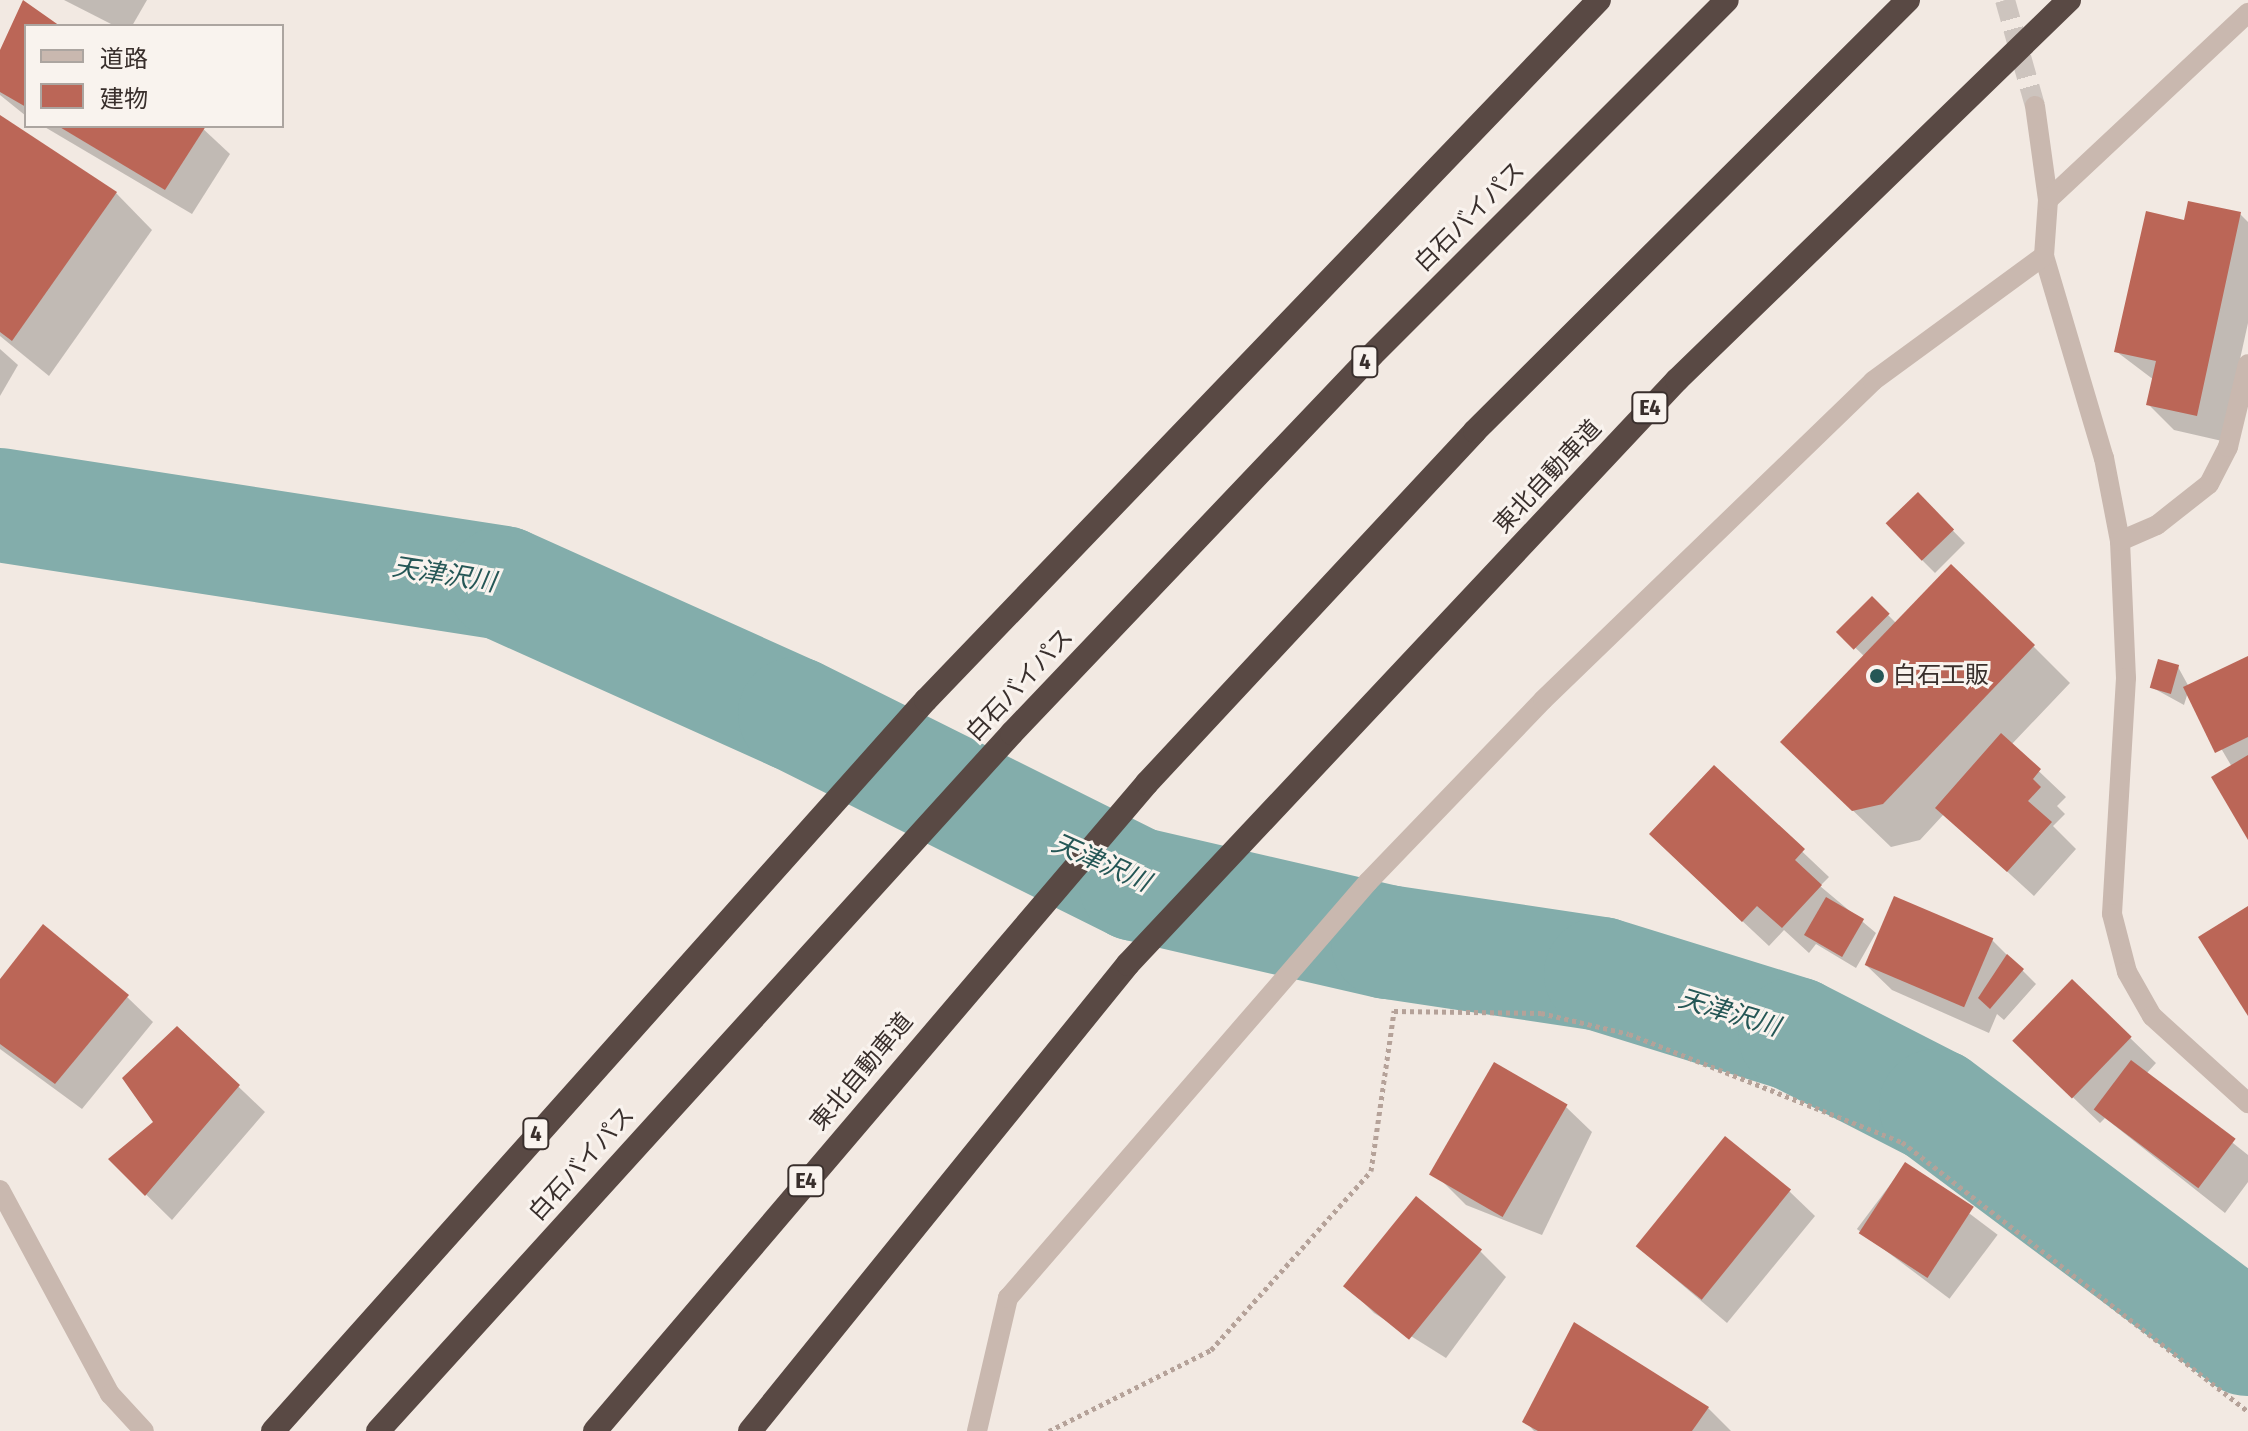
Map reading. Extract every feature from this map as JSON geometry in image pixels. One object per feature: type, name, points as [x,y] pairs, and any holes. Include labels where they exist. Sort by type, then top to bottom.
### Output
[{"type":"highway","name":"4","points":[[273,1431],[926,700],[1599,0]]},
{"type":"highway","name":"白石バイパス","points":[[378,1431],[1012,733],[1371,356],[1727,0]]},
{"type":"highway","name":"東北自動車道","points":[[595,1431],[1016,932],[1147,783],[1475,431],[1908,0]]},
{"type":"highway","name":"東北自動車道","points":[[750,1431],[1128,964],[1677,380],[2069,0]]},
{"type":"street","points":[[2048,200],[2248,13]]},
{"type":"street","points":[[2035,106],[2048,200],[2044,256],[2104,458],[2120,541],[2126,678],[2112,914],[2127,972],[2152,1016],[2248,1103]]},
{"type":"street","points":[[977,1431],[1008,1298],[1368,882],[1543,700],[1873,381],[2044,256]]},
{"type":"street","points":[[2120,541],[2157,525],[2209,484],[2228,447],[2248,364]]},
{"type":"street","points":[[0,1190],[110,1394],[144,1431]]},
{"type":"path","points":[[1049,1431],[1211,1350],[1371,1171],[1394,1011],[1541,1013],[1629,1034],[1902,1142],[2248,1411]]},
{"type":"building","points":[[23,0],[57,24],[24,24],[24,106],[0,92],[0,50]]},
{"type":"building","points":[[0,115],[117,192],[12,341],[0,332]]},
{"type":"building","points":[[61,128],[205,128],[165,190]]},
{"type":"building","points":[[2188,201],[2241,212],[2197,416],[2146,405],[2156,361],[2114,352],[2146,211],[2184,220]]},
{"type":"building","points":[[1918,492],[1954,529],[1922,561],[1886,523]]},
{"type":"building","points":[[1951,564],[2035,645],[1883,804],[1852,811],[1780,742]]},
{"type":"building","points":[[1872,596],[1890,614],[1854,650],[1836,632]]},
{"type":"building","points":[[2248,656],[2248,737],[2215,753],[2183,687]]},
{"type":"building","points":[[2158,659],[2179,665],[2171,694],[2150,688]]},
{"type":"building","points":[[2001,733],[2041,769],[2033,779],[2041,787],[2028,801],[2052,822],[2007,872],[1935,808]]},
{"type":"building","points":[[2248,755],[2248,840],[2211,777]]},
{"type":"building","points":[[1714,765],[1805,849],[1795,860],[1822,885],[1782,928],[1757,906],[1742,922],[1649,834]]},
{"type":"building","points":[[1894,896],[1993,938],[1964,1007],[1865,965]]},
{"type":"building","points":[[1826,897],[1864,919],[1842,957],[1804,935]]},
{"type":"building","points":[[2248,906],[2248,1016],[2198,937]]},
{"type":"building","points":[[43,924],[129,995],[55,1084],[0,1044],[0,979]]},
{"type":"building","points":[[2007,954],[2024,969],[1990,1009],[1978,998]]},
{"type":"building","points":[[2072,979],[2132,1037],[2072,1099],[2012,1041]]},
{"type":"building","points":[[177,1026],[240,1085],[145,1196],[108,1159],[153,1122],[122,1078]]},
{"type":"building","points":[[2131,1060],[2236,1139],[2198,1188],[2094,1110]]},
{"type":"building","points":[[1494,1062],[1568,1104],[1503,1217],[1429,1175]]},
{"type":"building","points":[[1725,1136],[1791,1189],[1702,1300],[1636,1246]]},
{"type":"building","points":[[1905,1162],[1974,1207],[1927,1278],[1859,1233]]},
{"type":"building","points":[[1416,1196],[1482,1249],[1409,1340],[1343,1286]]},
{"type":"building","points":[[1574,1322],[1709,1407],[1692,1431],[1538,1431],[1522,1422]]},
{"type":"waterway","name":"天津沢川","points":[[0,505],[503,583],[795,714],[1136,884],[1388,942],[1601,974],[1795,1034],[1936,1106],[2248,1339]]},
{"type":"tunnel","points":[[2005,0],[2035,106]]},
{"type":"place","name":"白石工販","points":[[1877,676]]}]
